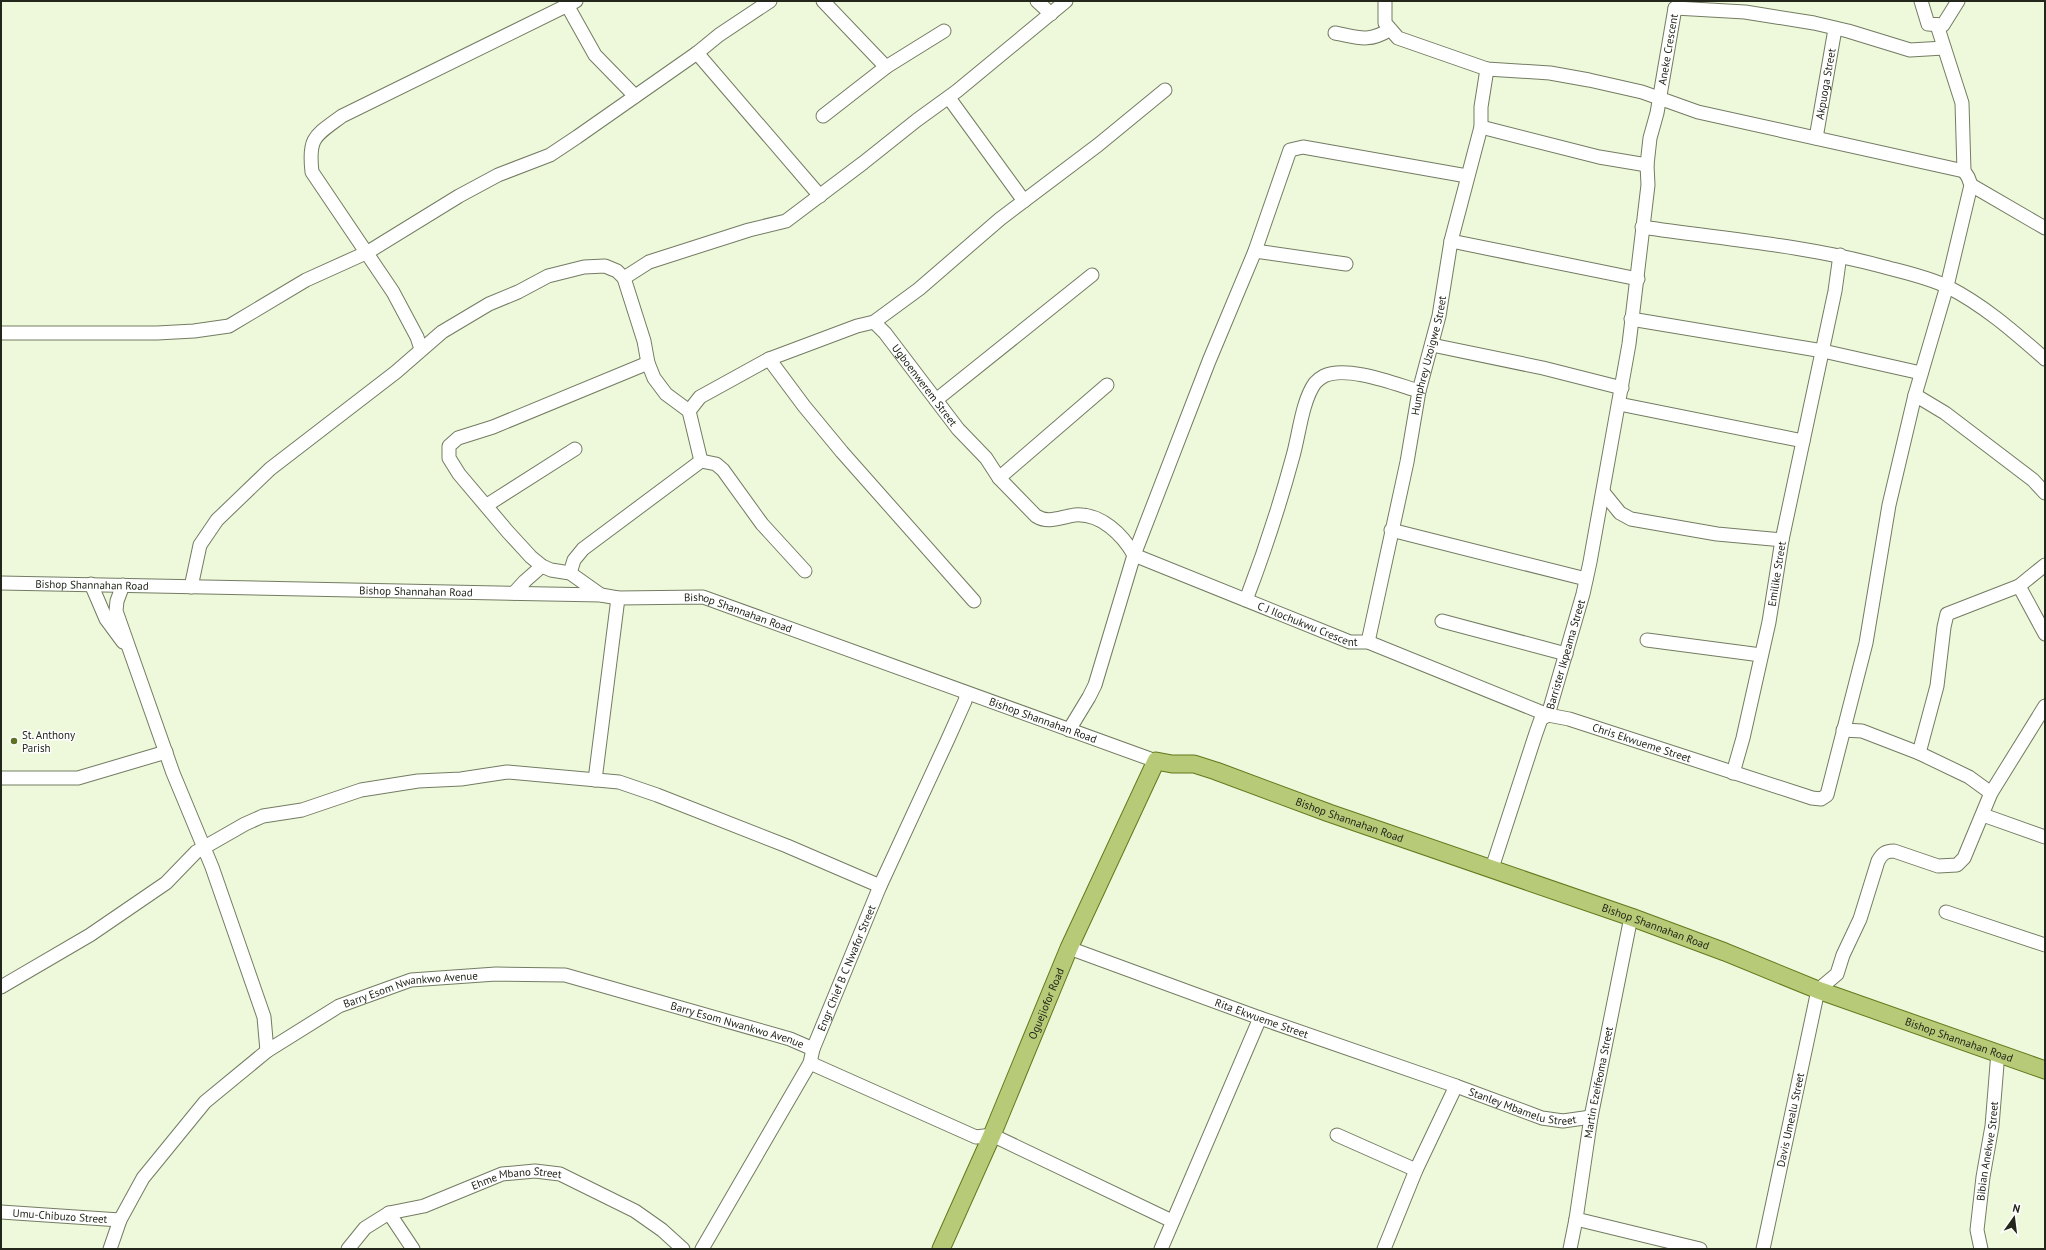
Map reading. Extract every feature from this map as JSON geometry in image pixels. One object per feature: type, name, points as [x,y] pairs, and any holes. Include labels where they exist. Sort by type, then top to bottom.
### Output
[{"type":"main road","name":"Bishop Shannahan Road","points":[[1156,761],[1172,764],[1194,764],[1216,771],[1329,813],[1631,917],[1725,952],[1818,990],[1998,1052],[2045,1070]]},
{"type":"main road","name":"Oguejiofor Road","points":[[941,1249],[992,1135],[1069,948],[1156,761]]},
{"type":"street","points":[[1,332],[157,333],[216,329],[229,326],[301,283],[368,252],[459,196],[498,175],[550,155],[697,53],[719,35],[770,1]]},
{"type":"street","points":[[823,1],[886,67]]},
{"type":"street","points":[[1037,1],[1051,14]]},
{"type":"street","points":[[624,278],[649,262],[749,230],[786,221],[897,137],[917,120],[949,98],[1066,1]]},
{"type":"street","points":[[1385,1],[1384,19],[1389,30],[1398,38],[1487,69],[1550,73],[1642,92],[1698,112],[1816,138],[1862,146],[1964,170]]},
{"type":"street","points":[[1921,1],[1928,24],[1937,26],[1943,25],[1958,1]]},
{"type":"street","points":[[421,349],[417,337],[393,292],[368,252],[312,172],[310,151],[316,135],[342,116],[572,3],[595,55],[635,96]]},
{"type":"street","points":[[1672,5],[1745,12],[1835,28],[1910,50],[1944,48]]},
{"type":"street","name":"Aneke Crescent","points":[[1619,404],[1638,279],[1642,227],[1648,185],[1647,165],[1650,138],[1657,113],[1672,5]]},
{"type":"street","points":[[1937,26],[1962,103],[1964,170],[1971,185],[2045,228]]},
{"type":"street","name":"Akpuoga Street","points":[[1816,138],[1835,28]]},
{"type":"street","points":[[823,116],[886,67],[944,30]]},
{"type":"street","points":[[1335,33],[1361,38],[1377,37],[1389,30]]},
{"type":"street","points":[[697,53],[820,196]]},
{"type":"street","name":"Humphrey Uzoigwe Street","points":[[1368,642],[1391,530],[1407,462],[1419,391],[1439,316],[1451,240],[1481,127],[1481,107],[1487,69]]},
{"type":"street","points":[[689,411],[700,397],[769,359],[857,326],[874,322],[919,289],[1000,219],[1098,145],[1165,90]]},
{"type":"street","points":[[949,98],[1024,201]]},
{"type":"street","points":[[1481,127],[1599,157],[1647,165]]},
{"type":"street","points":[[1069,730],[1095,685],[1134,555],[1209,361],[1255,250],[1290,150],[1303,147],[1467,176]]},
{"type":"street","points":[[1971,185],[1947,286],[1921,372],[1889,505],[1866,643],[1843,730],[1862,731],[1919,753],[1969,777],[1991,793]]},
{"type":"street","points":[[1642,227],[1736,238],[1840,255],[1923,278],[1947,286],[1980,305],[2005,323],[2045,359]]},
{"type":"street","points":[[1451,240],[1638,279]]},
{"type":"street","points":[[1255,250],[1346,264]]},
{"type":"street","points":[[1782,540],[1836,291],[1840,255]]},
{"type":"street","points":[[191,587],[200,545],[217,520],[270,469],[396,372],[442,332],[489,304],[518,292],[548,276],[584,267],[605,266],[617,270],[624,278],[644,342],[648,363],[654,378],[666,394],[689,411],[701,461]]},
{"type":"street","points":[[936,400],[984,360],[1092,275]]},
{"type":"street","points":[[1631,319],[1823,351],[1921,372]]},
{"type":"street","name":"Ugboenwerem Street","points":[[874,322],[885,333],[958,428],[986,458],[999,478],[1036,516],[1043,520],[1075,515],[1086,516],[1100,521],[1126,540],[1134,555]]},
{"type":"street","points":[[1432,345],[1543,368],[1622,388]]},
{"type":"street","points":[[769,359],[804,406],[842,452],[974,601]]},
{"type":"street","points":[[601,595],[570,573],[551,570],[542,566],[508,532],[487,504],[459,474],[449,458],[449,446],[458,438],[493,427],[648,363]]},
{"type":"street","points":[[1246,600],[1259,567],[1308,401],[1315,383],[1324,376],[1337,372],[1384,380],[1419,391]]},
{"type":"street","points":[[999,478],[1107,384]]},
{"type":"street","points":[[1915,396],[1945,413],[2033,480],[2045,493]]},
{"type":"street","points":[[1603,492],[1619,404],[1803,441]]},
{"type":"street","points":[[487,504],[575,449]]},
{"type":"street","points":[[570,573],[574,560],[583,549],[701,461],[716,464],[723,470],[762,524],[805,571]]},
{"type":"street","name":"Barrister Ikpeama Street","points":[[1492,868],[1541,718],[1548,714],[1566,654],[1586,579],[1603,492]]},
{"type":"street","name":"Emilike Street","points":[[1603,492],[1620,513],[1631,519],[1717,534],[1782,540],[1774,596],[1750,708],[1733,773]]},
{"type":"street","points":[[1391,530],[1586,579]]},
{"type":"street","name":"C J Ilochukwu Crescent","points":[[1134,555],[1350,642],[1368,642],[1548,714]]},
{"type":"street","points":[[1919,753],[1937,686],[1947,614],[2019,586],[2045,565]]},
{"type":"street","points":[[514,593],[542,566]]},
{"type":"street","name":"Bishop Shannahan Road","points":[[1,583],[601,595],[618,598],[703,597],[966,697],[1069,730],[1156,761]]},
{"type":"street","points":[[91,584],[106,620],[130,652]]},
{"type":"street","points":[[123,585],[117,601],[116,611],[166,752],[204,847],[264,1017],[267,1037],[267,1051]]},
{"type":"street","points":[[2019,586],[2045,634]]},
{"type":"street","points":[[595,780],[618,598]]},
{"type":"street","points":[[1442,621],[1566,654]]},
{"type":"street","points":[[1647,640],[1761,655]]},
{"type":"street","name":"Engr Chief B C Nwafor Street","points":[[702,1249],[810,1063],[813,1049],[880,886],[966,697]]},
{"type":"street","points":[[1818,990],[1837,974],[1843,955],[1860,919],[1881,855],[1887,851],[1894,851],[1938,866],[1957,865],[1964,858],[1991,793],[2045,706]]},
{"type":"street","name":"Chris Ekwueme Street","points":[[1548,714],[1569,719],[1733,773],[1821,799],[1827,794],[1843,730]]},
{"type":"street","points":[[1,778],[78,778],[166,752]]},
{"type":"street","points":[[1,987],[90,935],[166,883],[182,865],[204,847],[263,816],[302,810],[361,790],[418,781],[461,779],[507,772],[619,782],[657,795],[880,886]]},
{"type":"street","points":[[1983,815],[2045,837]]},
{"type":"street","points":[[1946,912],[2045,944]]},
{"type":"street","name":"Martin Ezeifeoma Street","points":[[1570,1249],[1576,1219],[1591,1117],[1631,917]]},
{"type":"street","name":"Rita Ekwueme Street","points":[[1069,948],[1260,1018],[1456,1086]]},
{"type":"street","name":"Barry Esom Nwankwo Avenue","points":[[110,1249],[120,1220],[142,1178],[204,1102],[267,1051],[339,1006],[411,980],[496,974],[565,975],[790,1039],[813,1049]]},
{"type":"street","name":"Davis Umealu Street","points":[[1763,1249],[1818,990]]},
{"type":"street","points":[[1161,1249],[1172,1220],[1260,1018]]},
{"type":"street","name":"Bibian Anekwe Street","points":[[1982,1249],[1977,1230],[1983,1177],[1992,1126],[1998,1052]]},
{"type":"street","points":[[810,1063],[976,1137],[992,1135],[1172,1220]]},
{"type":"street","points":[[1384,1249],[1416,1170],[1456,1086]]},
{"type":"street","name":"Stanley Mbamelu Street","points":[[1456,1086],[1542,1118],[1563,1121],[1591,1117]]},
{"type":"street","points":[[1337,1135],[1416,1170]]},
{"type":"street","name":"Ehme Mbano Street","points":[[348,1249],[365,1228],[388,1213],[424,1206],[502,1174],[535,1171],[560,1174],[636,1211],[662,1230],[683,1249]]},
{"type":"street","name":"Umu-Chibuzo Street","points":[[1,1212],[120,1220]]},
{"type":"street","points":[[388,1213],[413,1249]]},
{"type":"street","points":[[1576,1219],[1700,1249]]},
{"type":"place","name":"St. Anthony Parish","points":[[14,741]]}]
